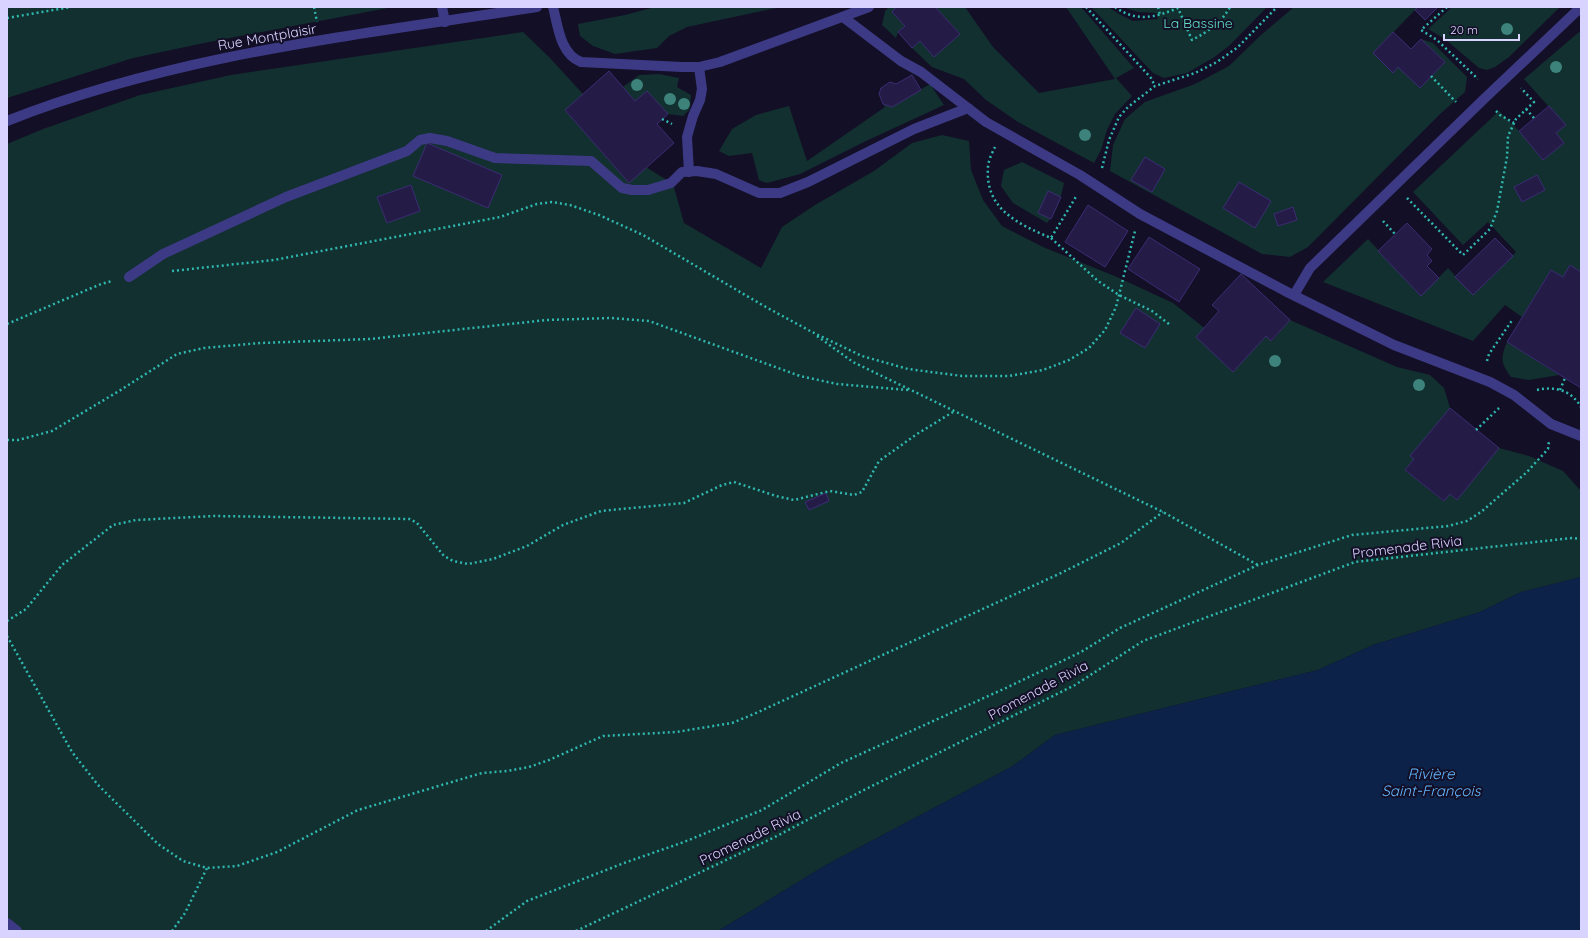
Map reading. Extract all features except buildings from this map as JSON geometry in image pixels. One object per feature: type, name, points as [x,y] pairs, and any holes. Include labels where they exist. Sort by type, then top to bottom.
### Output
[{"type":"street","points":[[442,7],[445,22]]},
{"type":"street","name":"Rue Montplaisir","points":[[7,121],[65,100],[122,82],[176,68],[288,46],[537,7]]},
{"type":"street","points":[[553,7],[560,37],[566,50],[573,59],[581,62],[682,67],[699,66],[720,62],[869,7]]},
{"type":"street","points":[[1294,295],[1310,268],[1580,7]]},
{"type":"street","points":[[843,17],[901,61],[921,72],[986,122],[1087,179],[1140,214],[1294,295],[1394,345],[1482,378],[1514,395],[1551,424],[1581,436]]},
{"type":"street","points":[[689,172],[687,137],[693,116],[700,100],[702,89],[699,66]]},
{"type":"street","points":[[129,277],[163,254],[286,197],[407,150],[420,140],[430,138],[447,141],[495,158],[591,160],[622,188],[632,190],[648,190],[671,183],[682,172],[697,171],[716,174],[759,193],[780,193],[808,182],[914,129],[968,108]]},
{"type":"street","points":[[7,923],[17,931]]},
{"type":"path","points":[[7,18],[71,7]]},
{"type":"path","points":[[314,7],[317,26]]},
{"type":"path","points":[[1086,7],[1151,78],[1155,86]]},
{"type":"path","points":[[1115,7],[1134,16],[1149,17],[1160,15],[1178,8],[1192,40],[1207,32],[1223,18],[1230,7]]},
{"type":"path","points":[[1158,7],[1160,15]]},
{"type":"path","points":[[1098,186],[1109,140],[1118,117],[1128,107],[1155,86],[1195,73],[1217,62],[1238,47],[1277,7]]},
{"type":"path","points":[[1447,7],[1421,30],[1437,40],[1492,92]]},
{"type":"path","points":[[1432,76],[1468,115]]},
{"type":"path","points":[[1395,186],[1463,256],[1490,229],[1497,211],[1507,157],[1508,136],[1516,119],[1534,102],[1509,76]]},
{"type":"path","points":[[1526,109],[1534,118]]},
{"type":"path","points":[[1000,130],[988,166],[988,188],[1000,209],[1024,227],[1051,238],[1098,280],[1119,295],[1152,311],[1169,324]]},
{"type":"path","points":[[1051,238],[1087,179]]},
{"type":"path","points":[[166,272],[274,260],[493,219],[537,204],[552,202],[599,215],[643,235],[764,306],[812,332],[862,356],[908,369],[962,376],[1009,376],[1043,370],[1069,360],[1089,348],[1105,330],[1116,307],[1140,214]]},
{"type":"path","points":[[7,324],[101,284],[129,277]]},
{"type":"path","points":[[7,440],[18,440],[52,431],[177,354],[204,348],[260,343],[370,339],[547,320],[611,318],[649,322],[800,376],[836,384],[908,390]]},
{"type":"path","points":[[1482,378],[1489,354],[1513,319]]},
{"type":"path","points":[[812,332],[853,362],[953,412],[1163,512],[1258,565]]},
{"type":"path","points":[[1560,390],[1565,378]]},
{"type":"path","points":[[1476,430],[1514,395],[1544,389],[1560,390],[1567,392],[1577,400],[1581,407]]},
{"type":"path","points":[[7,621],[26,609],[62,565],[79,550],[113,525],[136,520],[215,516],[410,519],[417,523],[444,556],[453,561],[468,564],[494,559],[527,546],[563,525],[601,511],[684,503],[722,485],[734,482],[776,496],[794,500],[830,491],[854,495],[862,492],[880,461],[917,434],[953,412]]},
{"type":"path","points":[[486,931],[527,901],[624,863],[684,842],[762,810],[841,763],[1008,687],[1081,652],[1120,628],[1258,565],[1352,535],[1448,526],[1467,521],[1481,512],[1527,472],[1548,449],[1551,424]]},
{"type":"path","points":[[7,636],[72,752],[98,785],[158,844],[183,861],[207,868],[237,866],[270,855],[358,810],[482,773],[529,767],[549,760],[603,736],[676,732],[732,723],[1059,574],[1121,543],[1163,512]]},
{"type":"path","name":"Promenade Rivia","points":[[576,931],[625,906],[777,836],[1075,685],[1143,641],[1355,562],[1572,538],[1581,539]]},
{"type":"path","points":[[172,931],[185,913],[207,868]]},
{"type":"green space","points":[[7,7],[393,7],[133,58],[7,98]]},
{"type":"green space","points":[[655,7],[781,7],[687,27],[669,36],[657,48],[615,54],[593,46],[580,36],[578,24],[625,15]]},
{"type":"green space","points":[[889,7],[896,8],[892,12],[905,26],[898,32],[896,38],[882,25],[885,11]]},
{"type":"green space","points":[[935,7],[965,7],[993,47],[1039,93],[1115,79],[1066,7],[1081,7],[1134,68],[1116,78],[1132,96],[1115,114],[1107,130],[1101,150],[1094,163],[1018,122],[986,100],[964,79],[932,67],[912,48],[920,41],[934,56],[960,34]]},
{"type":"green space","name":"La Bassine","points":[[1091,7],[1108,7],[1133,21],[1158,19],[1156,13],[1138,12],[1122,7],[1267,7],[1230,45],[1213,58],[1187,73],[1164,78],[1153,73]]},
{"type":"green space","points":[[1294,7],[1418,7],[1373,53],[1393,73],[1398,67],[1420,88],[1445,62],[1421,39],[1433,43],[1467,77],[1465,92],[1440,114],[1308,247],[1290,257],[1262,254],[1110,171],[1113,145],[1125,119],[1145,102],[1195,84],[1229,66],[1261,35]]},
{"type":"green space","points":[[1452,7],[1560,7],[1509,57],[1495,67],[1487,70],[1479,68],[1445,39],[1428,29]]},
{"type":"green space","points":[[523,32],[550,58],[583,94],[565,110],[628,182],[646,167],[673,184],[684,223],[761,268],[782,227],[815,205],[874,171],[912,143],[942,135],[969,141],[971,170],[983,200],[1002,226],[1043,247],[1117,277],[1173,303],[1222,342],[1246,357],[1266,336],[1272,341],[1290,320],[1397,367],[1430,375],[1444,388],[1450,408],[1411,456],[1414,459],[1405,470],[1443,501],[1450,494],[1457,500],[1499,448],[1529,456],[1563,471],[1581,491],[1581,577],[1521,592],[1480,612],[1373,645],[1318,670],[1055,735],[1013,766],[826,865],[718,931],[7,931],[7,144],[43,129],[140,95],[231,75]]},
{"type":"green space","points":[[1579,32],[1581,34],[1581,272],[1570,265],[1563,277],[1551,270],[1522,317],[1505,305],[1473,341],[1323,282],[1368,239],[1421,296],[1448,268],[1473,295],[1516,252],[1488,222],[1463,245],[1413,192],[1499,111],[1519,131],[1543,160],[1563,143],[1556,133],[1565,125],[1524,79]]},
{"type":"green space","points":[[659,74],[679,78],[677,87],[691,95],[690,109],[683,116],[668,114],[647,91],[635,101],[623,87],[639,75]]},
{"type":"green space","points":[[930,84],[944,105],[864,142],[800,174],[767,183],[759,180],[752,153],[729,156],[719,151],[732,129],[756,115],[789,106],[807,161],[885,107],[883,104],[892,107]]},
{"type":"green space","points":[[1022,162],[1064,183],[1056,209],[1047,223],[1013,203],[1001,186],[1004,170]]},
{"type":"green space","points":[[1507,342],[1559,375],[1529,380],[1511,377],[1503,364],[1503,352]]},
{"type":"water","name":"Rivière Saint-François","points":[[1581,577],[1581,931],[718,931],[826,865],[1013,766],[1055,735],[1318,670],[1373,645],[1480,612],[1521,592]]}]
